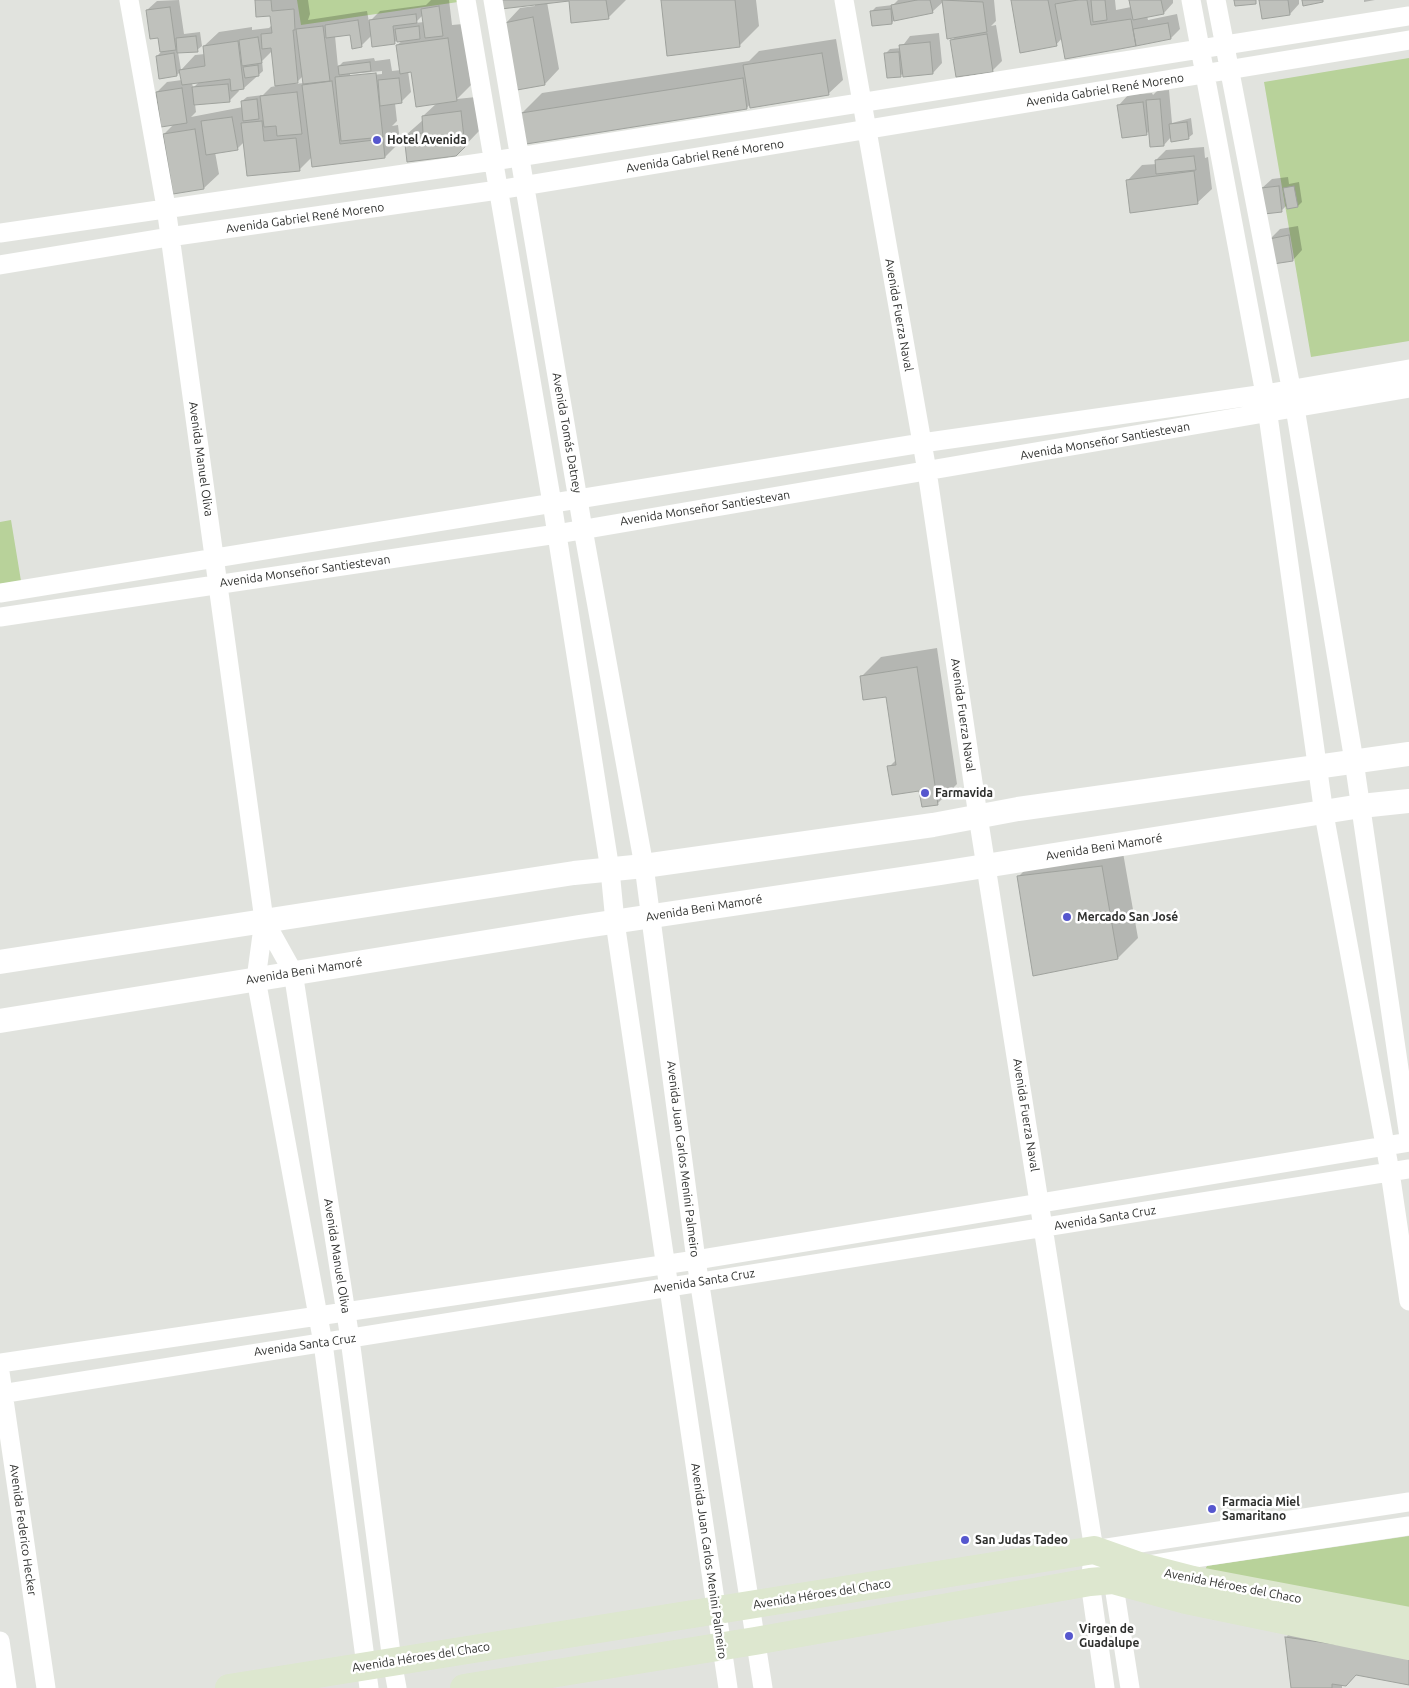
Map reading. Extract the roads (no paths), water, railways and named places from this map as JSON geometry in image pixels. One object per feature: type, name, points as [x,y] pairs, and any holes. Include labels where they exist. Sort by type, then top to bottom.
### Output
[{"type":"main road","name":"Avenida Héroes del Chaco","points":[[230,1688],[376,1671],[715,1611],[1094,1550],[1139,1566],[1193,1580],[1409,1621]]},
{"type":"main road","name":"Avenida Héroes del Chaco","points":[[464,1688],[720,1647],[1101,1581],[1409,1646]]},
{"type":"street","name":"Avenida Manuel Oliva","points":[[129,0],[166,207],[264,920],[256,979],[323,1343],[376,1671],[397,1688]]},
{"type":"street","points":[[466,0],[552,502],[610,870]]},
{"type":"street","name":"Avenida Tomás Datney","points":[[494,0],[578,499],[644,866]]},
{"type":"street","name":"Avenida Fuerza Naval","points":[[844,0],[927,471],[978,816],[1094,1550],[1130,1688]]},
{"type":"street","points":[[1191,0],[1267,404],[1324,814],[1390,1172],[1409,1301]]},
{"type":"street","points":[[1216,0],[1295,408],[1354,761],[1409,1136]]},
{"type":"street","name":"Avenida Gabriel René Moreno","points":[[0,233],[166,207],[520,157],[1409,16]]},
{"type":"street","name":"Avenida Gabriel René Moreno","points":[[0,265],[169,237],[525,186],[1409,40]]},
{"type":"street","name":"Avenida Monseñor Santiestevan","points":[[0,617],[557,534],[927,471],[1267,404],[1290,389],[1409,369]]},
{"type":"street","name":"Avenida Monseñor Santiestevan","points":[[0,593],[922,443],[1267,404],[1295,408],[1409,388]]},
{"type":"street","points":[[0,962],[574,873],[644,866],[1409,754]]},
{"type":"street","name":"Avenida Beni Mamoré","points":[[0,1020],[652,916],[1324,814],[1361,806],[1409,801]]},
{"type":"street","name":"Avenida Juan Carlos Menini Palmeiro","points":[[644,866],[699,1282],[754,1641],[763,1688]]},
{"type":"street","name":"Avenida Juan Carlos Menini Palmeiro","points":[[610,870],[615,922],[670,1287],[720,1647],[728,1688]]},
{"type":"street","name":"Avenida Manuel Oliva","points":[[264,920],[292,972],[350,1339],[376,1671]]},
{"type":"street","name":"Avenida Santa Cruz","points":[[0,1363],[696,1260],[1039,1201],[1409,1142]]},
{"type":"street","name":"Avenida Santa Cruz","points":[[2,1393],[1409,1169]]},
{"type":"street","name":"Avenida Federico Hecker","points":[[0,1372],[46,1688]]},
{"type":"street","points":[[1094,1550],[1409,1502]]},
{"type":"street","points":[[1101,1581],[1139,1566],[1409,1526]]},
{"type":"street","name":"Avenida Fuerza Naval","points":[[1101,1581],[1105,1688]]},
{"type":"street","points":[[0,1641],[7,1688]]},
{"type":"place","name":"Hotel Avenida","points":[[377,140]]},
{"type":"place","name":"Farmavida","points":[[925,793]]},
{"type":"place","name":"Mercado San José","points":[[1067,917]]},
{"type":"place","name":"Farmacia Miel Samaritano","points":[[1212,1509]]},
{"type":"place","name":"San Judas Tadeo","points":[[965,1540]]},
{"type":"place","name":"Virgen de Guadalupe","points":[[1069,1636]]}]
